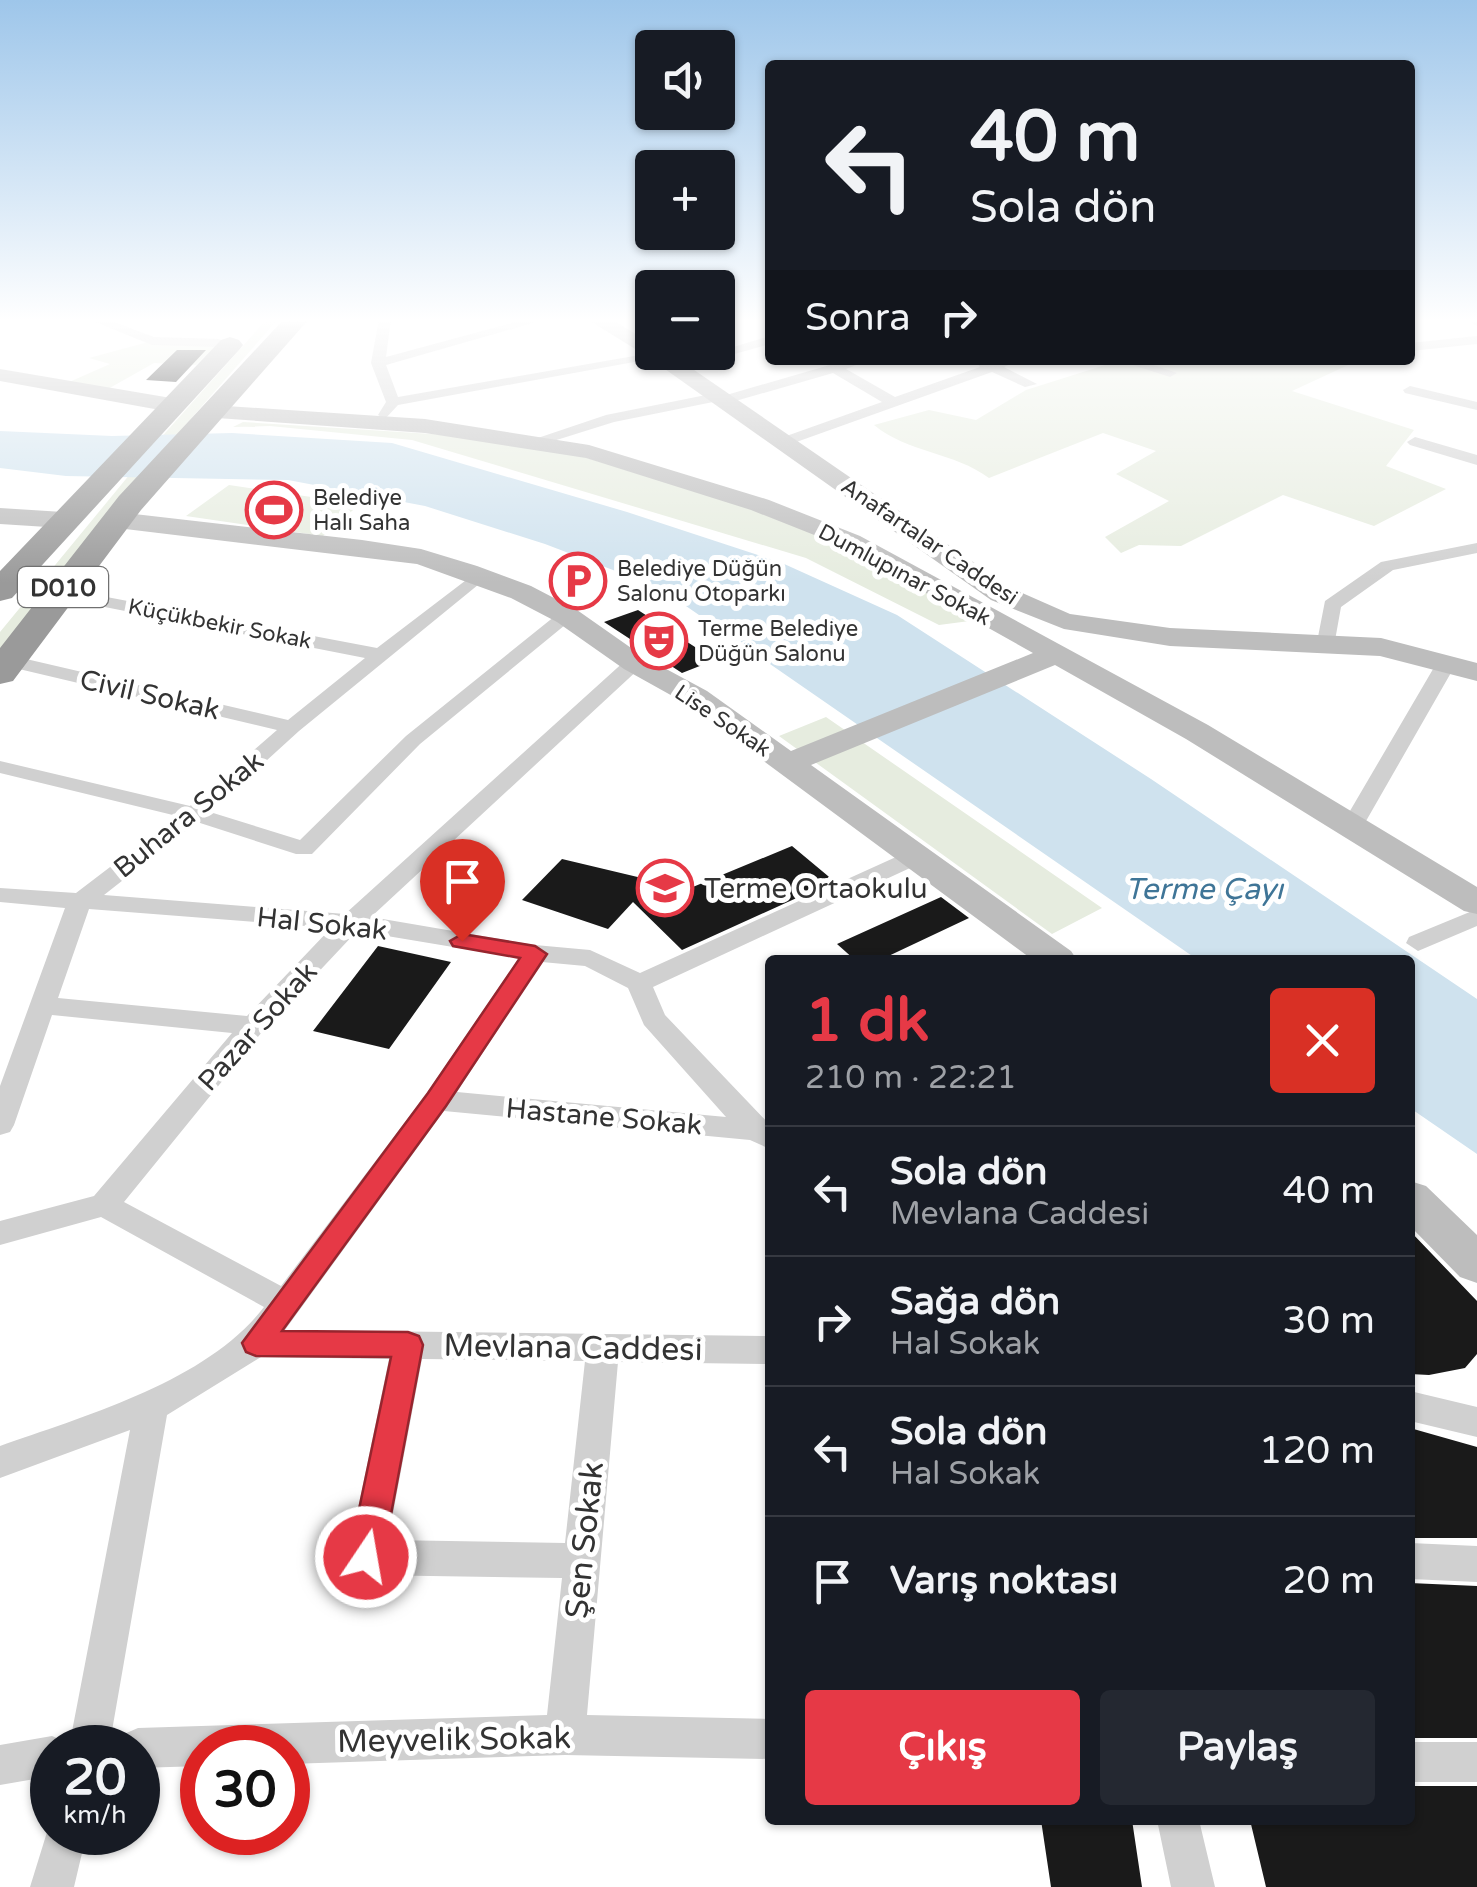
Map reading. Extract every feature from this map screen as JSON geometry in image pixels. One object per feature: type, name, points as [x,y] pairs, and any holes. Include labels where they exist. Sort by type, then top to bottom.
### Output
[{"type":"highway","name":"D010","points":[[4,668],[123,512],[216,407]]},
{"type":"highway","name":"D010","points":[[0,591],[168,409]]},
{"type":"street","points":[[158,407],[168,409]]},
{"type":"street","points":[[386,407],[387,413],[416,407]]},
{"type":"street","points":[[530,443],[611,418],[674,407]]},
{"type":"street","name":"Anafartalar Caddesi","points":[[733,407],[1001,594],[1064,621],[1170,637],[1381,647],[1477,672]]},
{"type":"street","points":[[783,442],[879,407]]},
{"type":"street","name":"Dumlupınar Sokak","points":[[211,412],[387,413],[426,426],[589,452],[760,505],[851,541],[1197,732],[1477,903]]},
{"type":"street","points":[[1415,442],[1477,460]]},
{"type":"street","points":[[0,516],[72,512]]},
{"type":"street","name":"Lise Sokak","points":[[123,512],[421,558],[521,592],[696,697],[1051,955]]},
{"type":"street","points":[[1327,642],[1332,605],[1386,566],[1477,548]]},
{"type":"street","name":"Buhara Sokak","points":[[79,903],[194,814],[478,576]]},
{"type":"street","name":"Küçükbekir Sokak","points":[[59,593],[381,654]]},
{"type":"street","points":[[0,767],[194,814],[304,849],[413,740],[566,616]]},
{"type":"street","points":[[1008,629],[1064,621]]},
{"type":"street","points":[[787,764],[1055,654]]},
{"type":"street","name":"Pazar Sokak","points":[[104,1205],[253,1026],[351,922],[634,663]]},
{"type":"street","points":[[1351,828],[1446,664]]},
{"type":"street","name":"Civil Sokak","points":[[4,668],[292,728]]},
{"type":"street","points":[[762,1134],[708,1084],[652,1019],[639,983],[915,857]]},
{"type":"street","name":"Hal Sokak","points":[[0,895],[351,922],[535,954],[590,958],[639,983]]},
{"type":"street","points":[[0,1125],[79,903]]},
{"type":"street","points":[[1418,943],[1477,917]]},
{"type":"street","points":[[0,1462],[150,1407],[256,1343],[437,1100],[535,954]]},
{"type":"street","points":[[42,1005],[253,1026]]},
{"type":"street","name":"Hastane Sokak","points":[[437,1100],[762,1134]]},
{"type":"street","points":[[1415,1203],[1477,1264]]},
{"type":"street","points":[[0,1233],[104,1205],[286,1304]]},
{"type":"street","name":"Mevlana Caddesi","points":[[256,1343],[765,1350]]},
{"type":"street","points":[[408,1345],[366,1557],[582,1561]]},
{"type":"street","name":"Şen Sokak","points":[[565,1735],[603,1346]]},
{"type":"street","points":[[94,1725],[150,1407]]},
{"type":"street","points":[[1415,1407],[1477,1422]]},
{"type":"street","points":[[1415,1561],[1477,1564]]},
{"type":"street","name":"Meyvelik Sokak","points":[[160,1747],[565,1735],[765,1739]]},
{"type":"street","points":[[0,1765],[30,1760]]},
{"type":"street","points":[[1415,1762],[1477,1762]]},
{"type":"street","points":[[1179,1825],[1193,1887]]},
{"type":"street","points":[[52,1887],[60,1855]]},
{"type":"shaded area","points":[[188,407],[201,407],[112,509],[0,650],[0,632]]},
{"type":"shaded area","points":[[998,407],[1342,407],[1414,430],[1386,466],[1446,489],[1374,526],[1283,495],[1181,546],[1139,545],[1121,553],[1105,537],[1169,501],[1116,474],[1156,451],[1103,433],[989,478],[901,441],[874,425],[929,410],[976,420]]},
{"type":"shaded area","points":[[243,422],[448,435],[564,451],[789,519],[1000,617],[939,625],[806,558],[412,440],[270,426],[233,427]]},
{"type":"shaded area","name":"Belediye Halı Saha","points":[[229,485],[360,504],[323,536],[186,516]]},
{"type":"shaded area","points":[[826,717],[1102,908],[1052,934],[779,736]]},
{"type":"water","name":"Terme Çayı","points":[[0,431],[112,436],[232,433],[392,443],[627,512],[782,563],[897,615],[1151,779],[1412,955],[1191,955],[660,588],[545,544],[425,506],[288,480],[66,476],[0,468]]},
{"type":"water","name":"Terme Çayı","points":[[1415,957],[1477,999],[1477,1154],[1415,1111]]},
{"type":"building","name":"Terme Belediye Düğün Salonu","points":[[638,610],[715,660],[682,673],[604,622]]},
{"type":"building","points":[[792,846],[834,881],[682,950],[633,902],[608,929],[522,900],[562,859],[688,889]]},
{"type":"building","points":[[941,897],[969,918],[891,955],[849,955],[837,944]]},
{"type":"building","points":[[378,946],[451,962],[389,1049],[313,1031]]},
{"type":"building","points":[[1415,1236],[1477,1301],[1477,1354],[1465,1368],[1415,1374]]},
{"type":"building","points":[[1415,1429],[1477,1447],[1477,1538],[1415,1538]]},
{"type":"building","points":[[1415,1583],[1477,1586],[1477,1738],[1415,1738]]},
{"type":"building","points":[[1415,1786],[1477,1786],[1477,1887],[1266,1887],[1251,1825],[1415,1825]]},
{"type":"building","points":[[1042,1825],[1133,1825],[1142,1887],[1051,1887]]},
{"type":"place","name":"Belediye Halı Saha","points":[[274,510]]},
{"type":"place","name":"Belediye Düğün Salonu Otoparkı","points":[[578,581]]},
{"type":"place","name":"Terme Belediye Düğün Salonu","points":[[659,641]]},
{"type":"place","name":"Terme Ortaokulu","points":[[665,888]]},
{"type":"route","points":[[366,1557],[408,1345],[256,1343],[437,1100],[535,954],[462,941]]}]
